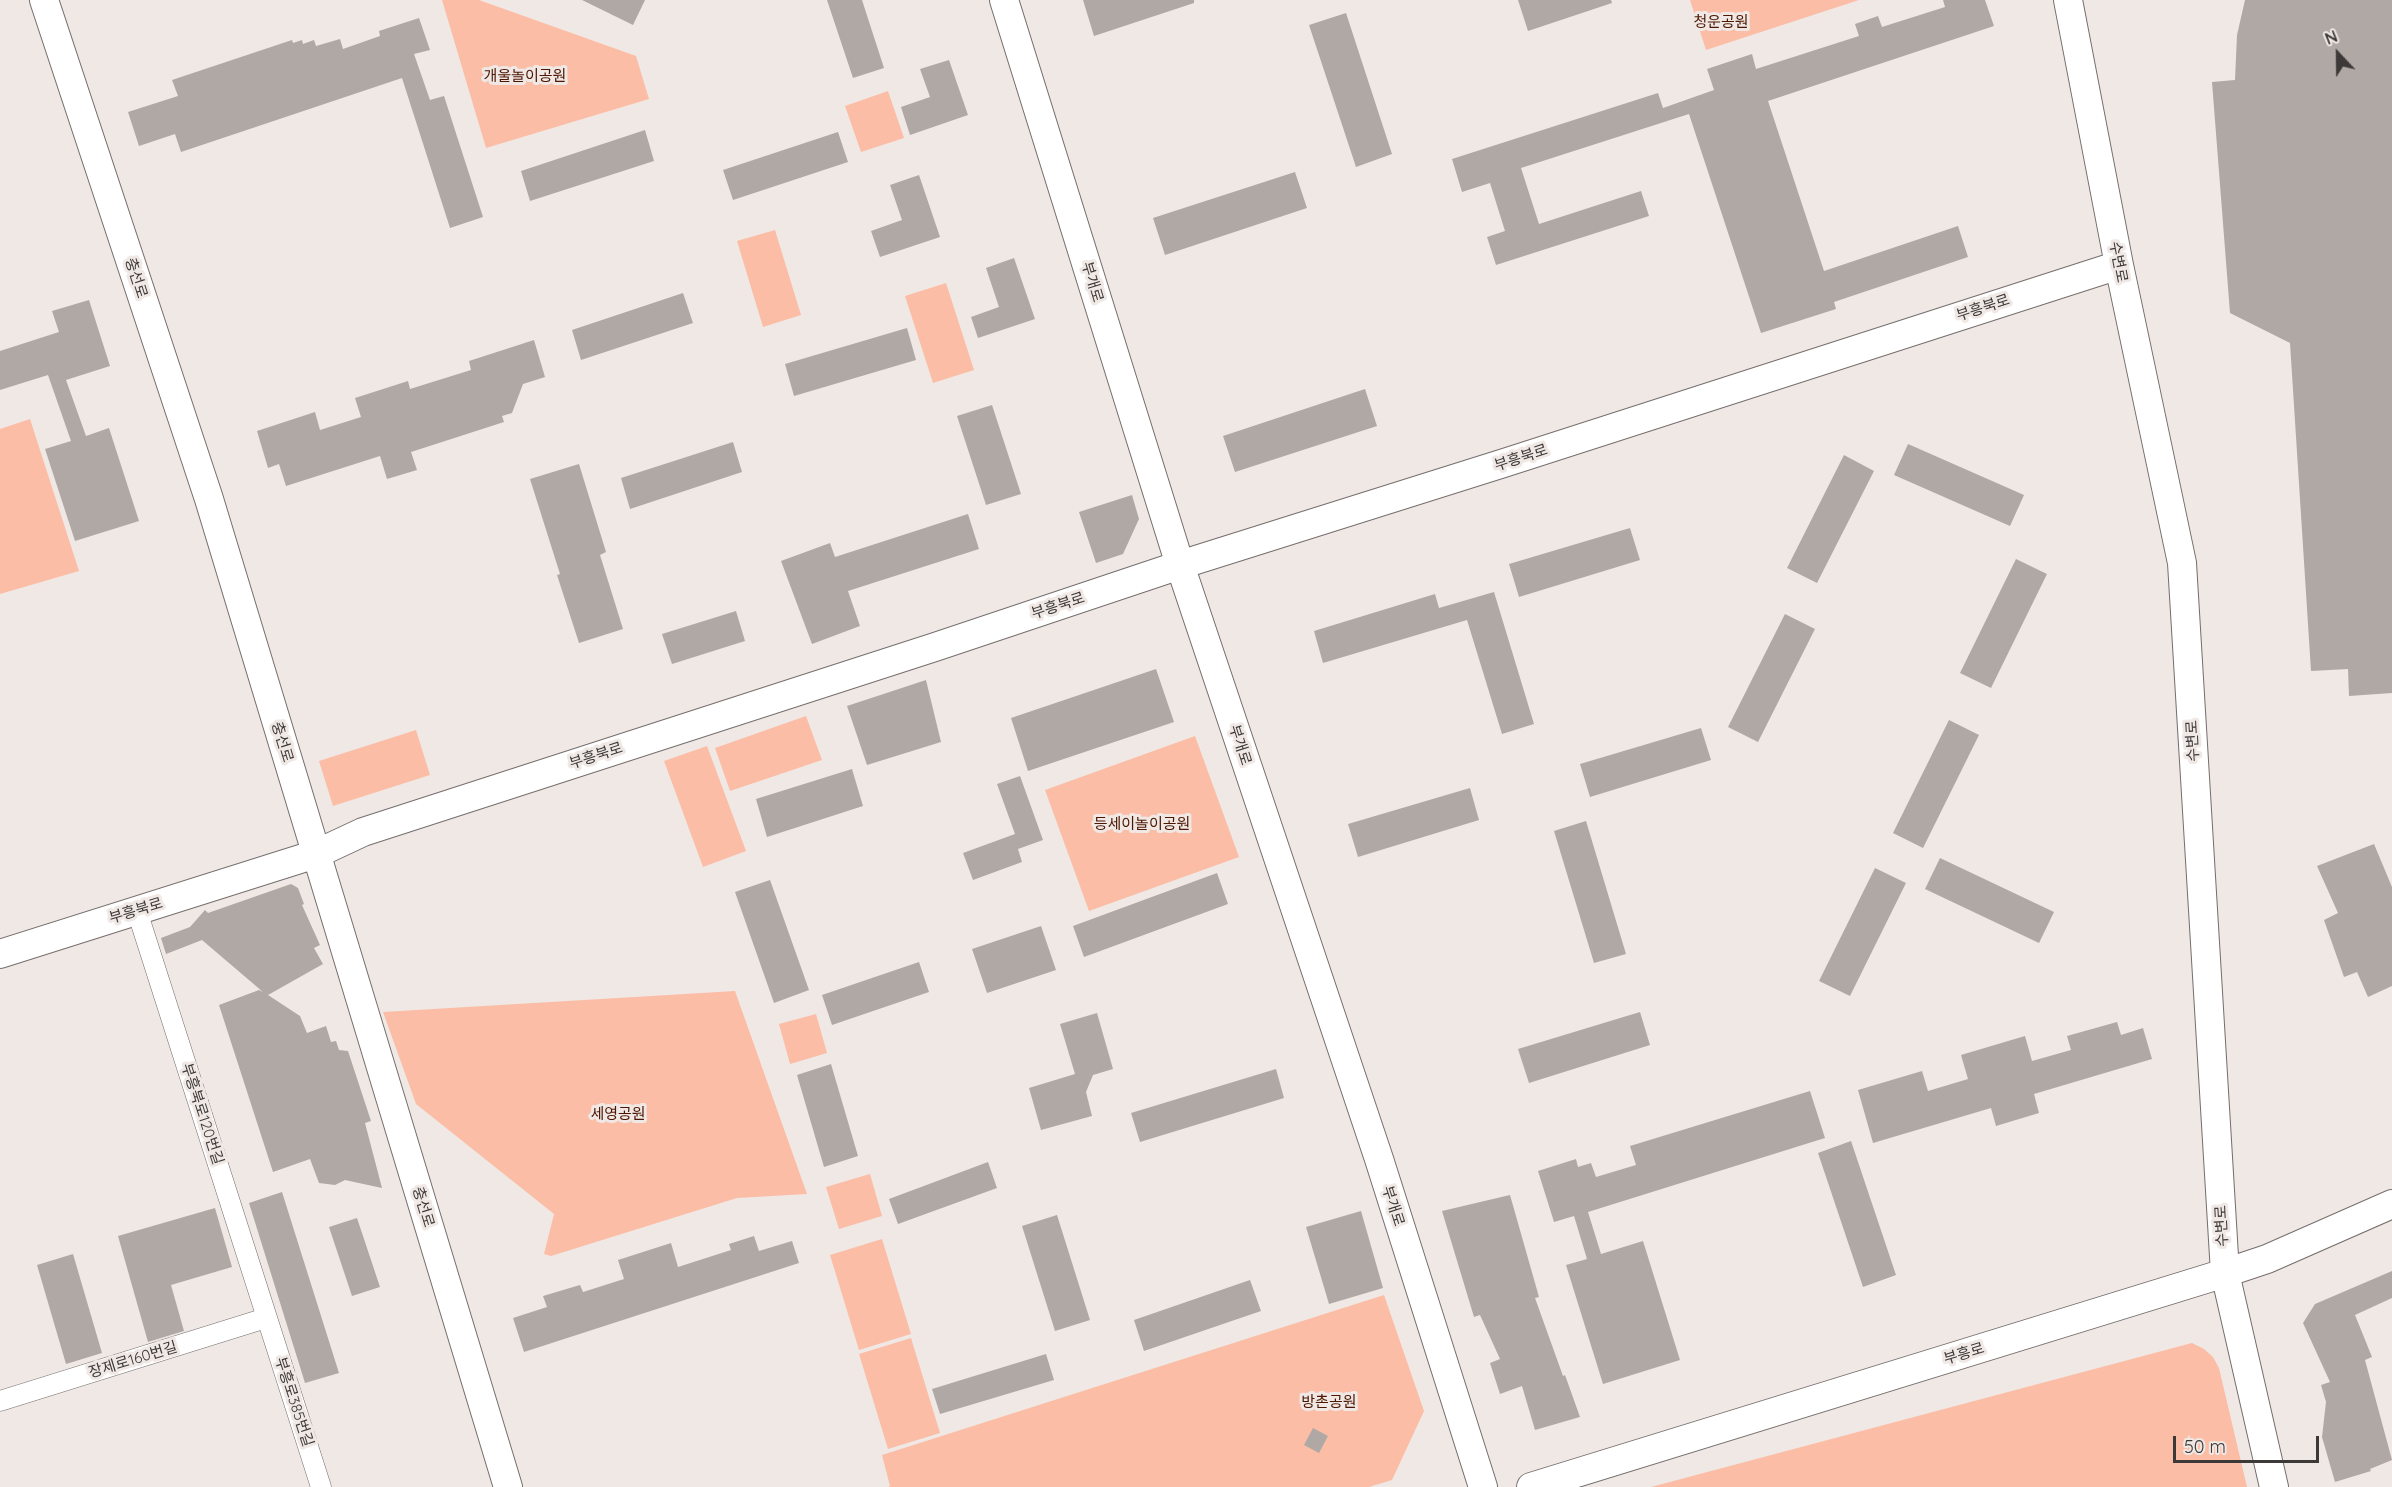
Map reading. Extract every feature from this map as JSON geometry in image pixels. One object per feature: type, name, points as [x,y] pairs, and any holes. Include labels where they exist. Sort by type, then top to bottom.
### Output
[{"type":"street","name":"충선로","points":[[44,0],[208,499],[508,1487]]},
{"type":"street","name":"부개로","points":[[1004,0],[1180,565],[1379,1159],[1483,1487]]},
{"type":"street","name":"수변로","points":[[2068,0],[2119,265],[2182,563],[2225,1273],[2274,1487]]},
{"type":"street","name":"부흥북로","points":[[0,954],[316,854],[363,832],[935,647],[1180,565],[1515,460],[2119,265]]},
{"type":"street","name":"부흥북로120번길","points":[[136,911],[266,1318]]},
{"type":"street","name":"부흥로","points":[[1531,1487],[2268,1259],[2392,1204]]},
{"type":"street","name":"장제로160번길","points":[[0,1401],[266,1318]]},
{"type":"street","name":"부흥로385번길","points":[[266,1318],[321,1487]]},
{"type":"green space","name":"개울놀이공원","points":[[442,0],[479,0],[636,56],[649,99],[486,148]]},
{"type":"green space","name":"청운공원","points":[[1690,0],[1859,0],[1706,50]]},
{"type":"green space","points":[[888,91],[904,138],[861,152],[845,106]]},
{"type":"green space","points":[[775,230],[801,315],[763,327],[737,241]]},
{"type":"green space","points":[[946,283],[974,370],[933,383],[905,296]]},
{"type":"green space","points":[[30,419],[79,571],[0,594],[0,429]]},
{"type":"green space","points":[[806,716],[822,760],[730,791],[715,748]]},
{"type":"green space","points":[[416,730],[430,775],[333,806],[319,761]]},
{"type":"green space","name":"등세이놀이공원","points":[[1195,736],[1239,857],[1089,911],[1045,790]]},
{"type":"green space","points":[[707,746],[746,851],[703,867],[664,761]]},
{"type":"green space","name":"세영공원","points":[[735,991],[807,1194],[737,1198],[551,1256],[544,1254],[554,1214],[416,1104],[383,1012]]},
{"type":"green space","points":[[816,1014],[827,1053],[790,1064],[779,1024]]},
{"type":"green space","points":[[870,1174],[882,1216],[839,1229],[826,1187]]},
{"type":"green space","points":[[882,1239],[911,1334],[859,1350],[830,1255]]},
{"type":"green space","name":"방촌공원","points":[[1384,1295],[1424,1411],[1392,1480],[1369,1487],[888,1487],[890,1486],[882,1455]]},
{"type":"green space","points":[[911,1338],[940,1433],[888,1449],[859,1354]]},
{"type":"green space","points":[[2192,1343],[2213,1357],[2219,1368],[2247,1487],[1651,1487]]},
{"type":"building","points":[[582,0],[645,0],[633,25]]},
{"type":"building","points":[[827,0],[862,0],[884,68],[853,78]]},
{"type":"building","points":[[1083,0],[1194,0],[1194,3],[1094,36]]},
{"type":"building","points":[[1518,0],[1611,0],[1612,3],[1528,31]]},
{"type":"building","points":[[1943,0],[1985,0],[1994,26],[1768,101],[1824,271],[1958,226],[1968,257],[1834,302],[1836,309],[1761,333],[1689,114],[1521,168],[1539,224],[1641,191],[1649,216],[1496,265],[1487,237],[1505,231],[1490,183],[1462,192],[1452,159],[1658,93],[1663,108],[1714,90],[1707,69],[1752,54],[1756,69],[1859,36],[1855,24],[1878,16],[1882,27],[1945,7]]},
{"type":"building","points":[[2245,0],[2392,0],[2392,693],[2349,696],[2348,669],[2311,671],[2290,343],[2230,313],[2212,82],[2235,80],[2237,35]]},
{"type":"building","points":[[1346,13],[1392,154],[1356,167],[1309,25]]},
{"type":"building","points":[[419,18],[430,50],[414,54],[430,100],[444,96],[483,217],[450,228],[402,78],[181,152],[175,134],[139,146],[128,112],[178,96],[172,80],[292,40],[293,43],[302,40],[303,44],[314,40],[316,46],[340,39],[343,49],[380,36],[379,31]]},
{"type":"building","points":[[949,60],[968,115],[910,135],[901,107],[930,97],[920,69]]},
{"type":"building","points":[[645,130],[654,161],[530,201],[521,171]]},
{"type":"building","points":[[838,132],[848,162],[733,200],[723,170]]},
{"type":"building","points":[[1295,172],[1307,208],[1165,255],[1153,218]]},
{"type":"building","points":[[919,175],[940,237],[880,257],[871,231],[902,220],[890,185]]},
{"type":"building","points":[[1014,258],[1035,319],[978,338],[971,317],[999,307],[986,268]]},
{"type":"building","points":[[683,293],[693,323],[581,360],[572,330]]},
{"type":"building","points":[[89,300],[110,366],[66,380],[86,436],[109,428],[139,521],[75,541],[45,449],[71,441],[48,375],[0,390],[0,351],[59,332],[52,311]]},
{"type":"building","points":[[907,328],[916,360],[794,396],[785,364]]},
{"type":"building","points":[[534,340],[545,377],[523,384],[512,413],[502,416],[504,422],[411,452],[417,470],[387,479],[380,456],[286,486],[279,464],[268,468],[257,431],[315,412],[320,430],[361,417],[355,398],[408,381],[410,389],[471,370],[469,361]]},
{"type":"building","points":[[1365,389],[1377,426],[1235,472],[1223,436]]},
{"type":"building","points":[[992,405],[1021,494],[986,505],[957,416]]},
{"type":"building","points":[[733,442],[742,472],[630,509],[621,478]]},
{"type":"building","points":[[1908,444],[2024,495],[2010,526],[1894,475]]},
{"type":"building","points":[[1844,455],[1874,471],[1817,583],[1787,568]]},
{"type":"building","points":[[579,464],[606,552],[600,555],[623,629],[579,643],[530,479]]},
{"type":"building","points":[[1132,495],[1139,519],[1123,554],[1096,563],[1079,512]]},
{"type":"building","points":[[968,514],[979,549],[848,591],[860,626],[812,644],[781,561],[830,543],[835,557]]},
{"type":"building","points":[[1630,528],[1640,560],[1519,597],[1509,564]]},
{"type":"building","points":[[2016,559],[2047,574],[1991,688],[1960,673]]},
{"type":"building","points":[[1494,592],[1534,724],[1502,734],[1467,620],[1323,663],[1314,631],[1435,594],[1439,608]]},
{"type":"building","points":[[736,611],[745,641],[672,664],[662,634]]},
{"type":"building","points":[[1785,614],[1815,629],[1758,742],[1728,727]]},
{"type":"building","points":[[1156,669],[1174,722],[1028,771],[1011,718]]},
{"type":"building","points":[[926,680],[941,742],[867,765],[847,706]]},
{"type":"building","points":[[1949,720],[1979,735],[1923,848],[1893,833]]},
{"type":"building","points":[[1701,728],[1711,760],[1590,797],[1580,764]]},
{"type":"building","points":[[852,769],[863,806],[767,837],[756,799]]},
{"type":"building","points":[[1020,776],[1043,840],[1018,849],[1022,862],[973,880],[963,853],[1015,834],[997,784]]},
{"type":"building","points":[[1470,788],[1479,820],[1358,857],[1348,824]]},
{"type":"building","points":[[1586,821],[1626,954],[1594,963],[1554,831]]},
{"type":"building","points":[[2374,844],[2392,887],[2392,986],[2368,997],[2357,972],[2344,977],[2324,920],[2338,913],[2317,866]]},
{"type":"building","points":[[1940,858],[2054,912],[2039,943],[1925,889]]},
{"type":"building","points":[[1875,868],[1906,883],[1850,996],[1819,981]]},
{"type":"building","points":[[1217,873],[1228,904],[1084,957],[1073,926]]},
{"type":"building","points":[[770,880],[809,990],[774,1003],[735,892]]},
{"type":"building","points":[[291,884],[298,888],[304,904],[302,905],[320,945],[314,948],[323,964],[268,995],[300,1016],[307,1033],[326,1026],[331,1042],[336,1041],[339,1050],[348,1051],[371,1121],[365,1123],[382,1188],[345,1180],[335,1185],[319,1183],[310,1159],[273,1172],[219,1005],[259,990],[263,992],[202,940],[166,954],[161,938],[190,927],[205,910],[208,913]]},
{"type":"building","points":[[1041,926],[1056,970],[987,993],[972,949]]},
{"type":"building","points":[[919,962],[929,992],[832,1025],[822,995]]},
{"type":"building","points":[[1640,1012],[1650,1045],[1529,1083],[1518,1049]]},
{"type":"building","points":[[1097,1013],[1113,1069],[1093,1075],[1086,1092],[1092,1116],[1041,1130],[1029,1088],[1075,1074],[1060,1024]]},
{"type":"building","points":[[2117,1022],[2121,1035],[2143,1028],[2152,1059],[2034,1094],[2039,1113],[1996,1126],[1991,1108],[1873,1143],[1858,1090],[1922,1071],[1928,1091],[1968,1079],[1961,1055],[2025,1036],[2032,1061],[2071,1050],[2067,1036]]},
{"type":"building","points":[[831,1064],[858,1156],[824,1167],[797,1075]]},
{"type":"building","points":[[1276,1069],[1284,1098],[1140,1142],[1131,1113]]},
{"type":"building","points":[[1810,1091],[1825,1138],[1588,1212],[1601,1254],[1643,1241],[1680,1360],[1603,1384],[1566,1265],[1587,1259],[1574,1216],[1554,1222],[1538,1171],[1576,1159],[1578,1167],[1591,1163],[1596,1177],[1636,1165],[1630,1146]]},
{"type":"building","points":[[1851,1141],[1896,1275],[1863,1287],[1818,1153]]},
{"type":"building","points":[[988,1162],[997,1188],[898,1224],[889,1199]]},
{"type":"building","points":[[282,1192],[339,1373],[305,1383],[249,1203]]},
{"type":"building","points":[[1510,1195],[1539,1297],[1535,1298],[1580,1417],[1535,1430],[1522,1386],[1500,1394],[1490,1363],[1500,1359],[1480,1315],[1474,1317],[1442,1211]]},
{"type":"building","points":[[215,1208],[232,1267],[171,1285],[184,1331],[148,1342],[118,1236]]},
{"type":"building","points":[[1361,1211],[1383,1288],[1329,1304],[1306,1227]]},
{"type":"building","points":[[1057,1215],[1090,1320],[1055,1331],[1022,1226]]},
{"type":"building","points":[[357,1218],[380,1287],[352,1296],[329,1227]]},
{"type":"building","points":[[754,1236],[759,1251],[792,1241],[799,1263],[524,1352],[513,1318],[547,1307],[543,1296],[580,1285],[583,1292],[624,1279],[618,1260],[671,1243],[678,1267],[731,1250],[729,1244]]},
{"type":"building","points":[[73,1254],[102,1353],[66,1364],[37,1265]]},
{"type":"building","points":[[2392,1271],[2392,1298],[2355,1315],[2372,1357],[2365,1360],[2392,1460],[2370,1469],[2371,1471],[2335,1482],[2322,1437],[2326,1402],[2321,1385],[2330,1382],[2303,1323],[2315,1304]]},
{"type":"building","points":[[1250,1280],[1261,1311],[1144,1351],[1134,1320]]},
{"type":"building","points":[[1046,1354],[1054,1380],[940,1414],[932,1389]]},
{"type":"building","points":[[1313,1428],[1328,1436],[1319,1453],[1304,1445]]}]
